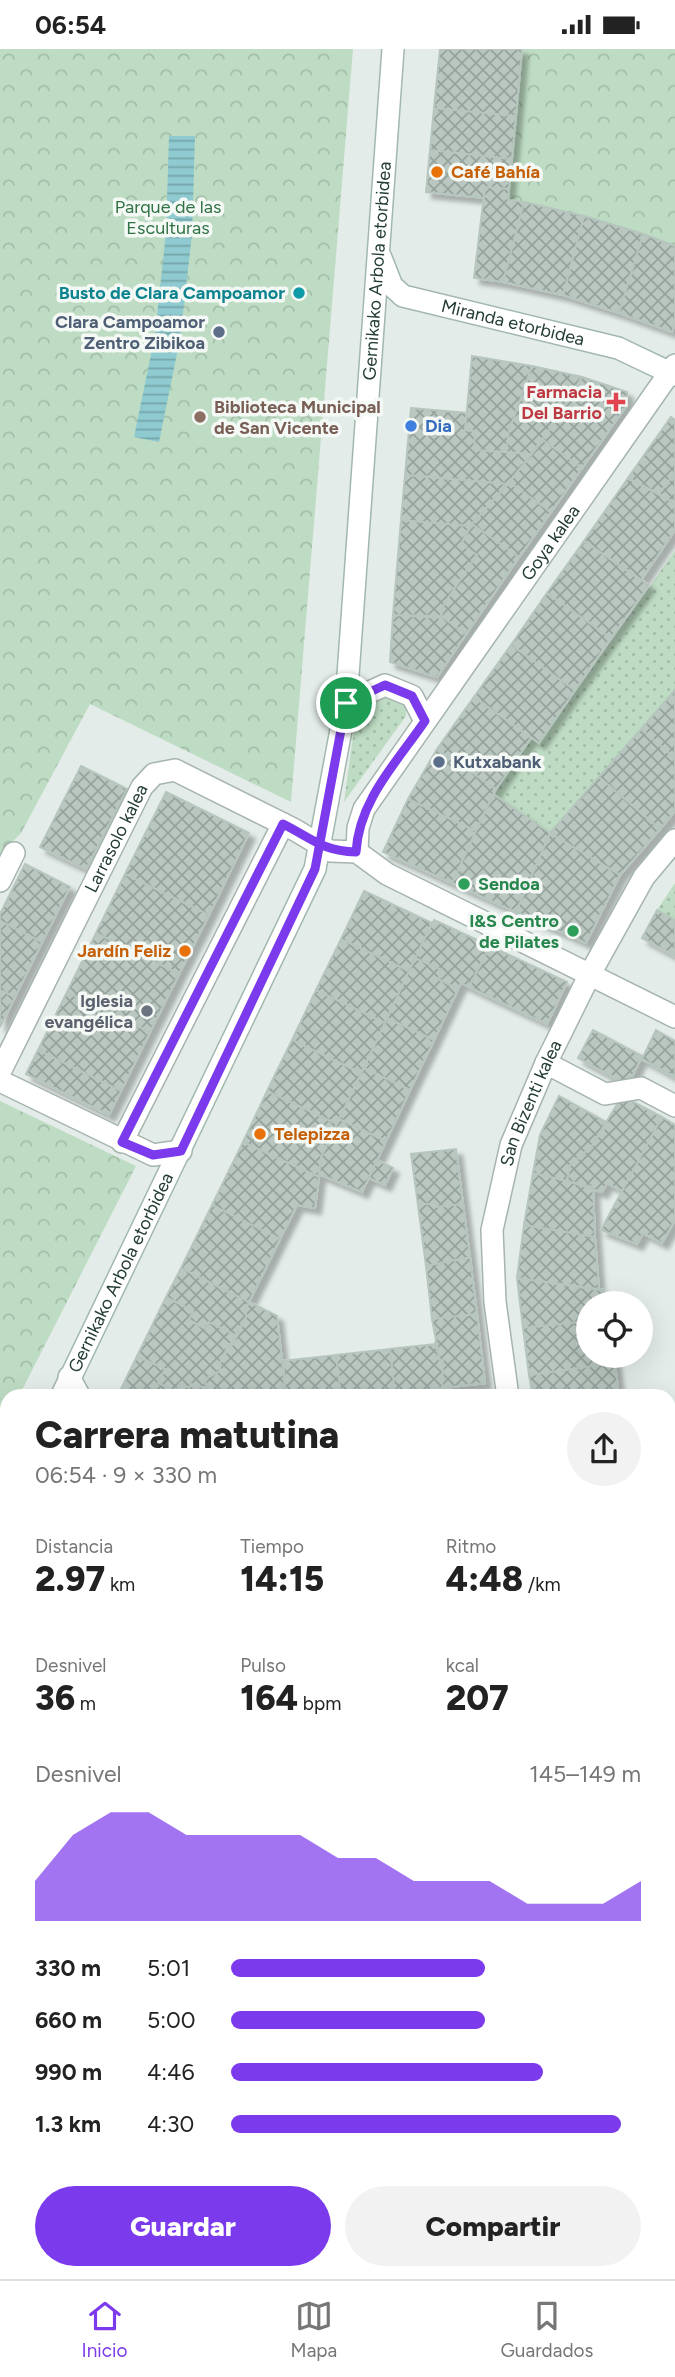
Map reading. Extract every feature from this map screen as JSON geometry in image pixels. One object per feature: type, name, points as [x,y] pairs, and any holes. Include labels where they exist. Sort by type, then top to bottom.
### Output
[{"type":"street","name":"Gernikako Arbola etorbidea","points":[[65,1387],[315,869],[321,845],[346,703],[393,49]]},
{"type":"street","name":"Miranda etorbidea","points":[[378,246],[383,270],[391,286],[403,296],[618,348],[674,371]]},
{"type":"street","name":"Goya kalea","points":[[356,852],[358,828],[364,809],[674,371]]},
{"type":"street","points":[[346,703],[385,685],[412,696],[425,721]]},
{"type":"street","name":"Larrasolo kalea","points":[[0,1072],[142,787],[154,774],[176,770],[330,851],[356,852]]},
{"type":"street","points":[[122,1142],[283,824]]},
{"type":"street","name":"San Bizenti kalea","points":[[507,1389],[495,1302],[492,1230],[511,1145],[546,1063],[590,974],[644,877],[675,840]]},
{"type":"street","points":[[356,852],[387,874],[675,1017]]},
{"type":"street","points":[[0,881],[14,853]]},
{"type":"street","points":[[546,1063],[605,1094],[641,1088],[675,1106]]},
{"type":"street","points":[[0,1081],[153,1155],[181,1151]]},
{"type":"green space","name":"Parque de las Esculturas","points":[[0,49],[353,49],[291,802],[90,704],[21,833],[0,855]]},
{"type":"green space","points":[[522,49],[675,49],[675,246],[643,234],[508,200]]},
{"type":"green space","points":[[675,551],[675,690],[550,833],[493,794],[531,738],[539,743]]},
{"type":"green space","points":[[386,695],[406,707],[406,716],[344,802],[356,714],[361,707]]},
{"type":"green space","points":[[675,883],[675,920],[657,910]]},
{"type":"green space","points":[[0,1101],[136,1166],[23,1389],[0,1389]]},
{"type":"water","points":[[169,136],[195,136],[192,235],[180,339],[159,442],[134,437],[155,335],[166,232]]},
{"type":"building","points":[[440,49],[522,49],[516,116],[434,108]]},
{"type":"building","points":[[434,108],[516,116],[512,159],[430,150]]},
{"type":"building","points":[[430,150],[512,159],[509,189],[485,187],[484,198],[426,192]]},
{"type":"building","points":[[485,187],[509,189],[508,200],[524,202],[503,282],[474,278]]},
{"type":"building","points":[[524,202],[584,216],[563,295],[503,282]]},
{"type":"building","points":[[584,216],[643,234],[619,313],[563,295]]},
{"type":"building","points":[[643,234],[675,246],[675,322],[672,332],[619,313]]},
{"type":"building","points":[[472,356],[532,366],[509,431],[506,452],[474,450],[475,431],[465,430]]},
{"type":"building","points":[[532,366],[582,377],[558,418],[531,454],[506,452],[509,431]]},
{"type":"building","points":[[582,377],[627,392],[627,405],[582,468],[543,440]]},
{"type":"building","points":[[411,408],[467,413],[465,430],[475,431],[474,450],[531,454],[508,484],[405,475]]},
{"type":"building","points":[[671,417],[675,420],[675,472],[659,494],[628,478]]},
{"type":"building","points":[[543,440],[582,468],[551,512],[509,482]]},
{"type":"building","points":[[675,472],[675,503],[659,494]]},
{"type":"building","points":[[405,475],[508,484],[470,526],[401,520]]},
{"type":"building","points":[[628,478],[675,503],[675,530],[641,580],[584,541]]},
{"type":"building","points":[[509,482],[551,512],[519,557],[472,524]]},
{"type":"building","points":[[401,520],[470,526],[461,544],[477,555],[444,604],[441,618],[393,615]]},
{"type":"building","points":[[472,524],[519,557],[466,634],[441,616],[444,604],[477,555],[461,544]]},
{"type":"building","points":[[584,541],[649,585],[611,638],[547,593]]},
{"type":"building","points":[[547,593],[611,638],[575,690],[511,645]]},
{"type":"building","points":[[393,615],[441,616],[466,634],[437,677],[390,662]]},
{"type":"building","points":[[511,645],[575,690],[539,743],[474,697]]},
{"type":"building","points":[[675,690],[675,758],[641,729]]},
{"type":"building","points":[[474,697],[531,738],[496,789],[437,749]]},
{"type":"building","points":[[641,729],[675,758],[675,811],[660,829],[599,777]]},
{"type":"building","points":[[437,749],[496,789],[476,831],[408,799]]},
{"type":"building","points":[[81,766],[127,789],[86,869],[40,847]]},
{"type":"building","points":[[599,777],[660,829],[620,875],[550,833]]},
{"type":"building","points":[[166,792],[249,833],[209,915],[125,874]]},
{"type":"building","points":[[493,794],[550,833],[516,912],[452,883]]},
{"type":"building","points":[[408,799],[476,831],[452,883],[383,852]]},
{"type":"building","points":[[550,833],[620,875],[586,943],[516,912]]},
{"type":"building","points":[[25,864],[70,887],[42,942],[0,921],[0,914]]},
{"type":"building","points":[[125,874],[209,915],[179,974],[96,933]]},
{"type":"building","points":[[364,891],[432,923],[409,971],[341,939]]},
{"type":"building","points":[[657,910],[675,920],[675,956],[642,938]]},
{"type":"building","points":[[434,920],[490,946],[469,987],[461,983],[458,989],[438,979],[442,970],[415,958]]},
{"type":"building","points":[[0,921],[42,942],[15,997],[0,990]]},
{"type":"building","points":[[96,933],[179,974],[150,1032],[67,992]]},
{"type":"building","points":[[341,939],[409,971],[385,1023],[316,990]]},
{"type":"building","points":[[490,946],[567,982],[547,1024],[469,987]]},
{"type":"building","points":[[415,958],[442,970],[438,979],[458,989],[434,1040],[387,1018]]},
{"type":"building","points":[[0,990],[15,997],[0,1027]]},
{"type":"building","points":[[316,990],[385,1023],[361,1073],[292,1040]]},
{"type":"building","points":[[67,992],[150,1032],[121,1091],[38,1050]]},
{"type":"building","points":[[387,1018],[434,1040],[410,1090],[364,1068]]},
{"type":"building","points":[[593,1030],[642,1056],[628,1085],[578,1058]]},
{"type":"building","points":[[656,1030],[675,1041],[675,1077],[642,1059]]},
{"type":"building","points":[[292,1040],[361,1073],[337,1124],[267,1091]]},
{"type":"building","points":[[38,1050],[121,1091],[109,1115],[26,1074]]},
{"type":"building","points":[[364,1068],[410,1090],[386,1141],[339,1119]]},
{"type":"building","points":[[267,1091],[337,1124],[321,1157],[319,1177],[243,1142]]},
{"type":"building","points":[[559,1096],[608,1123],[591,1147],[570,1165],[567,1181],[533,1173],[540,1135]]},
{"type":"building","points":[[622,1096],[662,1117],[622,1191],[607,1183],[602,1192],[567,1181],[570,1165],[591,1147]]},
{"type":"building","points":[[662,1117],[675,1125],[675,1220],[662,1243],[643,1233],[637,1244],[601,1230]]},
{"type":"building","points":[[339,1119],[386,1141],[362,1192],[319,1174],[321,1157]]},
{"type":"building","points":[[243,1142],[319,1177],[315,1208],[297,1205],[280,1239],[212,1205]]},
{"type":"building","points":[[456,1149],[463,1204],[436,1207],[435,1203],[418,1205],[411,1154]]},
{"type":"building","points":[[377,1160],[393,1168],[385,1185],[369,1178]]},
{"type":"building","points":[[533,1173],[593,1187],[595,1237],[524,1225]]},
{"type":"building","points":[[435,1203],[436,1207],[463,1204],[470,1257],[426,1266],[418,1205]]},
{"type":"building","points":[[212,1205],[280,1239],[249,1302],[181,1268]]},
{"type":"building","points":[[524,1225],[595,1237],[599,1290],[517,1278]]},
{"type":"building","points":[[470,1257],[477,1314],[432,1319],[426,1266]]},
{"type":"building","points":[[181,1268],[249,1302],[244,1313],[247,1315],[237,1336],[209,1322],[206,1329],[189,1320],[193,1311],[166,1297]]},
{"type":"building","points":[[517,1278],[604,1290],[576,1291],[576,1322],[523,1328]]},
{"type":"building","points":[[166,1297],[193,1311],[189,1320],[206,1329],[209,1322],[237,1336],[232,1345],[229,1344],[220,1363],[220,1371],[205,1379],[206,1388],[191,1384],[189,1388],[180,1383],[177,1389],[170,1389],[158,1383],[165,1369],[137,1356]]},
{"type":"building","points":[[249,1302],[277,1316],[285,1389],[206,1389],[205,1379],[220,1371],[220,1363],[247,1315],[244,1313]]},
{"type":"building","points":[[477,1314],[485,1383],[442,1388],[443,1360],[440,1361],[432,1319]]},
{"type":"building","points":[[576,1322],[576,1368],[579,1368],[529,1375],[523,1328]]},
{"type":"building","points":[[436,1344],[440,1361],[443,1360],[442,1388],[394,1389],[390,1349]]},
{"type":"building","points":[[390,1349],[394,1389],[340,1389],[336,1355]]},
{"type":"building","points":[[336,1355],[340,1389],[285,1389],[283,1361]]},
{"type":"building","points":[[137,1356],[165,1369],[158,1383],[170,1389],[121,1389]]},
{"type":"building","points":[[579,1368],[616,1368],[618,1389],[532,1389],[529,1375]]},
{"type":"building","points":[[180,1383],[189,1388],[191,1384],[206,1388],[177,1389]]},
{"type":"place","name":"Café Bahía","points":[[437,172]]},
{"type":"place","name":"Busto de Clara Campoamor","points":[[299,293]]},
{"type":"place","name":"Clara Campoamor Zentro Zibikoa","points":[[219,332]]},
{"type":"place","name":"Farmacia Del Barrio","points":[[616,402]]},
{"type":"place","name":"Biblioteca Municipal de San Vicente","points":[[200,417]]},
{"type":"place","name":"Dia","points":[[411,426]]},
{"type":"place","name":"Kutxabank","points":[[439,762]]},
{"type":"place","name":"Sendoa","points":[[464,884]]},
{"type":"place","name":"I&S Centro de Pilates","points":[[573,931]]},
{"type":"place","name":"Jardín Feliz","points":[[185,951]]},
{"type":"place","name":"Iglesia evangélica","points":[[147,1011]]},
{"type":"place","name":"Telepizza","points":[[260,1134]]},
{"type":"route","points":[[346,703],[321,845],[315,869],[181,1151],[153,1155],[122,1142],[283,824],[316,841],[321,845],[330,851],[356,852],[358,828],[364,809],[425,721],[412,696],[385,685],[371,689],[346,703]]}]
